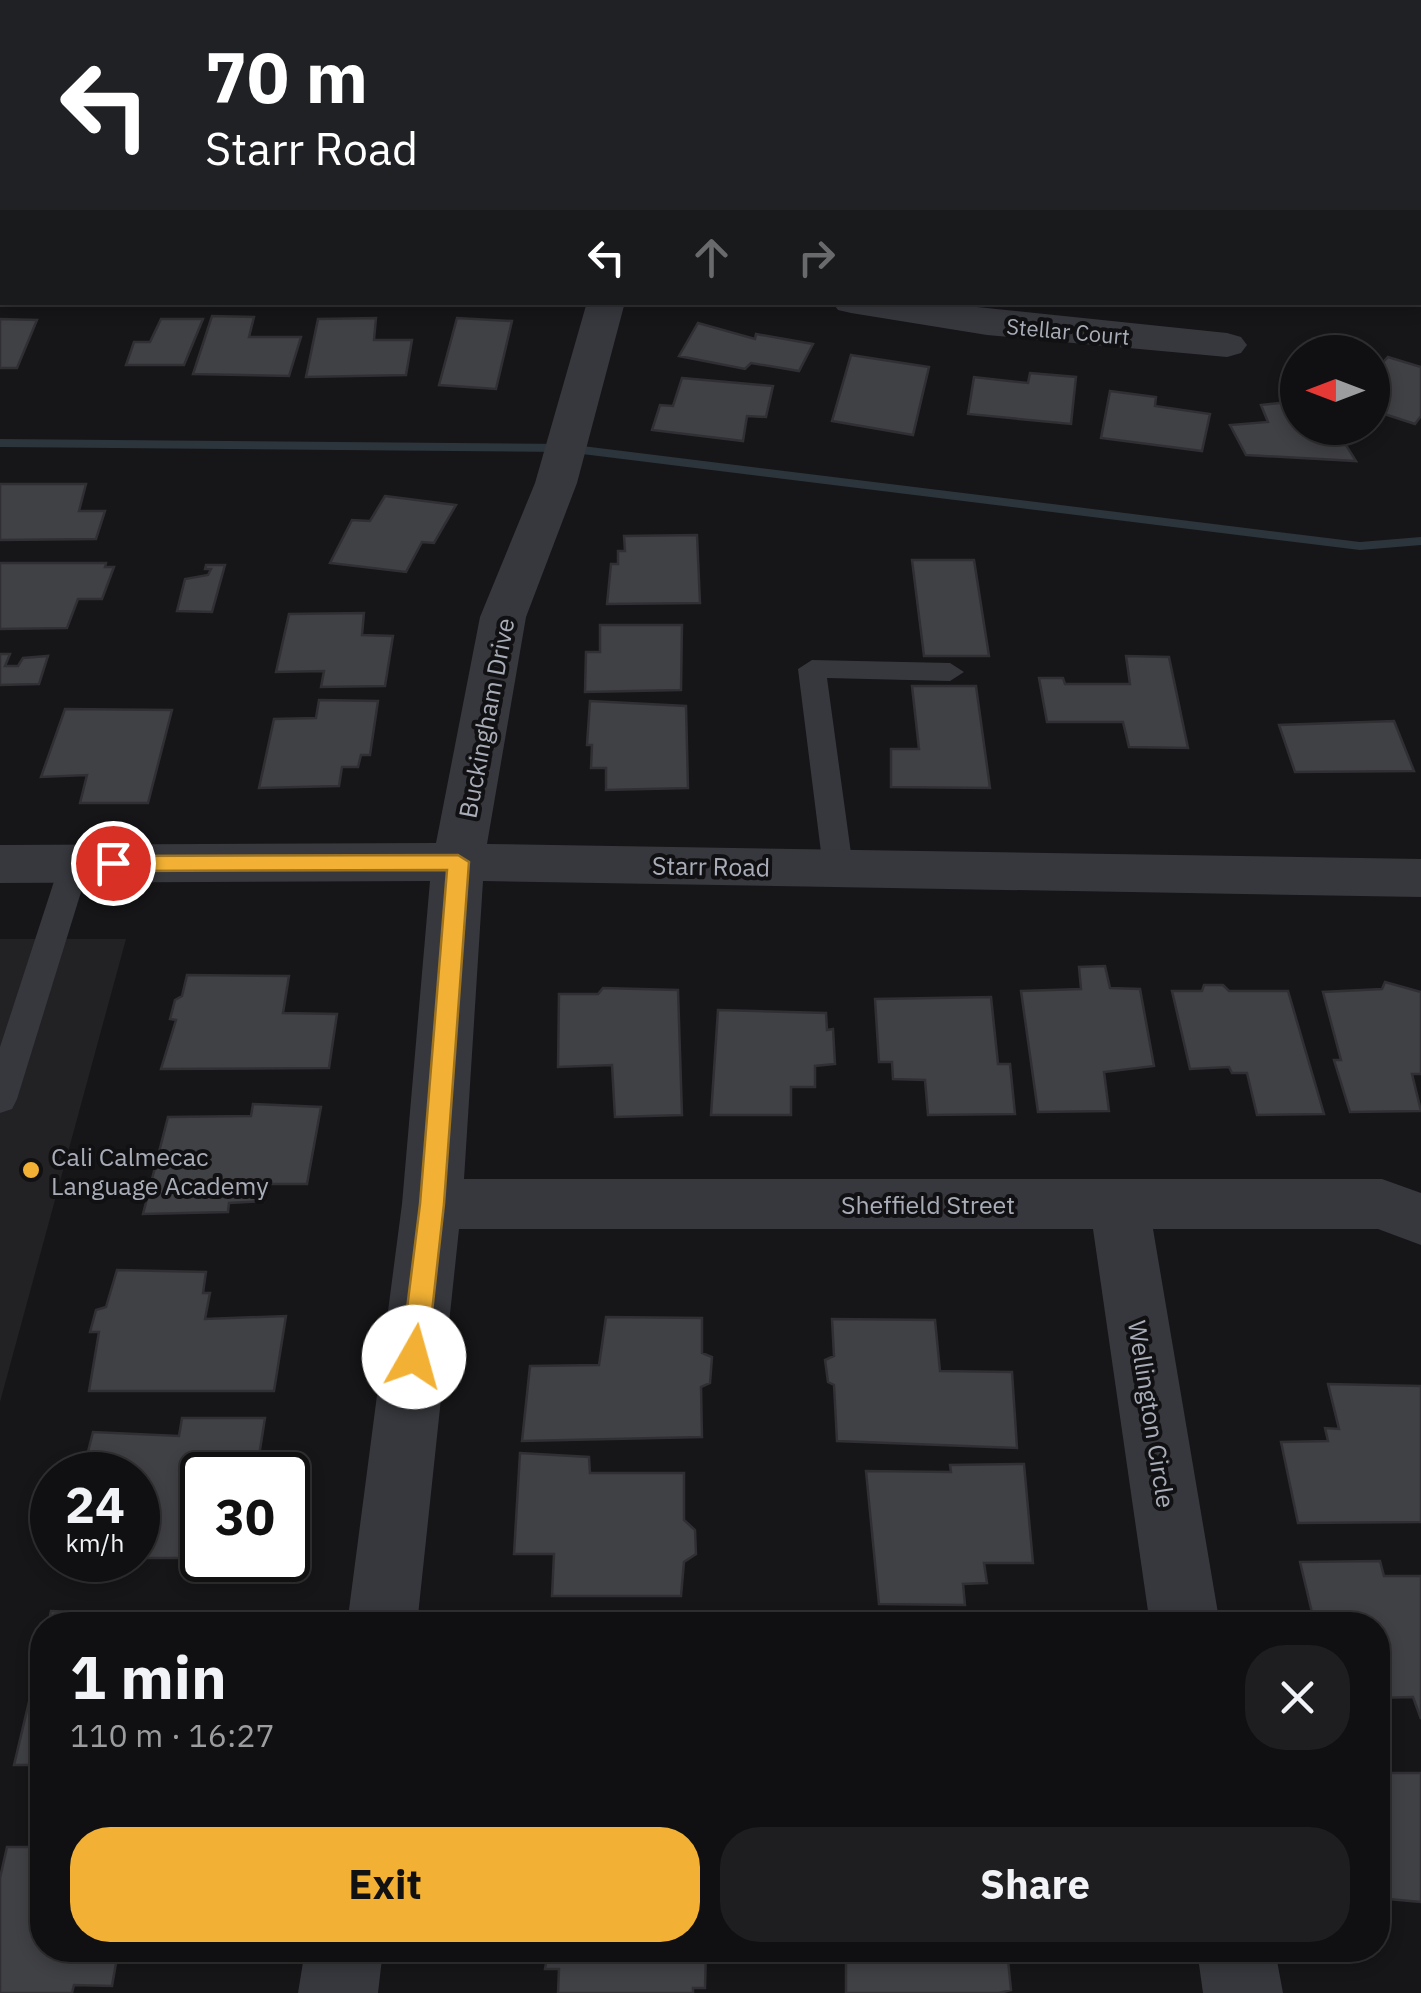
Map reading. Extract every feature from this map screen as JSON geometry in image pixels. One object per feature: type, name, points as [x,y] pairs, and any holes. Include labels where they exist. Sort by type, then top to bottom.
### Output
[{"type":"street","name":"Buckingham Drive","points":[[384,1612],[432,1204],[458,862],[503,617],[556,483],[605,305]]},
{"type":"street","name":"Stellar Court","points":[[870,305],[986,323],[1227,344]]},
{"type":"street","name":"Starr Road","points":[[0,864],[458,862],[1421,878]]},
{"type":"street","name":"Sheffield Street","points":[[432,1204],[1382,1204],[1421,1220]]},
{"type":"street","name":"Wellington Circle","points":[[1119,1204],[1183,1612]]},
{"type":"street","points":[[338,1993],[342,1962]]},
{"type":"street","points":[[1238,1962],[1243,1993]]},
{"type":"lane","points":[[838,868],[812,669],[950,672]]},
{"type":"lane","points":[[0,1099],[11,1036],[75,863]]},
{"type":"shaded area","name":"Cali Calmecac Language Academy","points":[[0,939],[126,939],[0,1402]]},
{"type":"building","points":[[212,316],[254,317],[249,337],[301,337],[289,376],[193,374]]},
{"type":"building","points":[[376,318],[374,340],[412,340],[406,375],[306,377],[318,319]]},
{"type":"building","points":[[457,318],[512,321],[496,389],[439,385]]},
{"type":"building","points":[[0,319],[37,320],[17,368],[0,368]]},
{"type":"building","points":[[161,319],[203,319],[184,365],[126,365],[134,342],[150,342]]},
{"type":"building","points":[[698,323],[755,339],[756,334],[813,344],[799,371],[751,363],[745,369],[679,356]]},
{"type":"building","points":[[851,355],[929,367],[913,435],[832,421]]},
{"type":"building","points":[[1390,358],[1421,367],[1421,416],[1415,424],[1390,416]]},
{"type":"building","points":[[1030,373],[1076,377],[1071,424],[968,414],[974,377],[1028,383]]},
{"type":"building","points":[[682,378],[773,386],[766,417],[747,416],[743,441],[652,430],[660,405],[673,406]]},
{"type":"building","points":[[1110,391],[1156,397],[1155,406],[1210,414],[1202,451],[1101,438]]},
{"type":"building","points":[[1280,403],[1280,445],[1346,445],[1356,461],[1246,455],[1230,425],[1268,422],[1261,405]]},
{"type":"building","points":[[0,484],[86,484],[79,511],[105,511],[96,539],[0,540]]},
{"type":"building","points":[[385,496],[456,505],[434,543],[422,542],[406,572],[330,563],[352,520],[370,521]]},
{"type":"building","points":[[697,535],[700,603],[607,604],[611,564],[618,564],[618,551],[625,551],[624,536]]},
{"type":"building","points":[[912,560],[974,560],[989,656],[924,656]]},
{"type":"building","points":[[0,563],[106,563],[105,567],[114,567],[102,599],[78,599],[67,628],[0,629]]},
{"type":"building","points":[[206,565],[225,565],[212,612],[177,611],[185,579],[208,575],[211,569],[205,569]]},
{"type":"building","points":[[364,613],[362,635],[393,636],[385,686],[321,687],[324,671],[276,672],[289,614]]},
{"type":"building","points":[[600,625],[682,625],[681,690],[585,692],[586,652],[600,652]]},
{"type":"building","points":[[0,654],[10,654],[5,666],[18,666],[23,658],[48,656],[39,684],[0,685]]},
{"type":"building","points":[[1126,656],[1169,657],[1188,748],[1129,747],[1123,722],[1047,722],[1039,678],[1063,678],[1065,684],[1130,684]]},
{"type":"building","points":[[912,686],[976,686],[990,788],[891,787],[891,749],[919,749]]},
{"type":"building","points":[[319,700],[378,701],[370,755],[361,755],[358,767],[342,767],[339,786],[259,788],[274,719],[316,718]]},
{"type":"building","points":[[590,701],[686,706],[688,788],[606,790],[606,768],[591,768],[592,745],[587,745]]},
{"type":"building","points":[[65,709],[172,710],[148,803],[80,803],[87,775],[41,777]]},
{"type":"building","points":[[1394,721],[1414,771],[1295,772],[1279,725]]},
{"type":"building","points":[[1105,966],[1110,988],[1140,989],[1154,1066],[1104,1072],[1109,1111],[1038,1112],[1021,991],[1081,989],[1079,967]]},
{"type":"building","points":[[187,975],[289,976],[283,1013],[337,1014],[329,1068],[161,1069],[176,1020],[170,1019],[175,1000],[182,996]]},
{"type":"building","points":[[1385,982],[1421,992],[1421,1074],[1412,1074],[1421,1111],[1350,1112],[1334,1060],[1341,1060],[1323,992],[1382,989]]},
{"type":"building","points":[[1204,985],[1223,985],[1229,991],[1288,991],[1324,1114],[1257,1115],[1247,1073],[1232,1073],[1229,1067],[1190,1069],[1172,991],[1202,991]]},
{"type":"building","points":[[603,988],[678,990],[682,1115],[615,1117],[612,1065],[558,1067],[559,994],[598,994]]},
{"type":"building","points":[[991,997],[998,1064],[1010,1064],[1015,1114],[928,1115],[925,1080],[893,1079],[892,1062],[879,1062],[875,999]]},
{"type":"building","points":[[718,1010],[826,1013],[827,1030],[833,1029],[835,1064],[815,1066],[815,1087],[791,1087],[791,1115],[711,1115]]},
{"type":"building","points":[[253,1104],[321,1107],[307,1184],[267,1184],[264,1201],[229,1203],[228,1212],[143,1214],[168,1117],[251,1116]]},
{"type":"building","points":[[117,1270],[206,1272],[203,1293],[210,1293],[205,1319],[286,1316],[274,1391],[89,1391],[99,1332],[90,1332],[96,1310],[106,1307]]},
{"type":"building","points":[[606,1317],[702,1318],[702,1353],[712,1357],[710,1383],[701,1387],[702,1437],[522,1441],[530,1366],[599,1365]]},
{"type":"building","points":[[832,1319],[935,1320],[940,1371],[1012,1372],[1017,1448],[837,1441],[834,1385],[828,1382],[825,1360],[834,1356]]},
{"type":"building","points":[[1328,1384],[1421,1386],[1421,1522],[1298,1523],[1281,1442],[1328,1441],[1325,1428],[1339,1429]]},
{"type":"building","points":[[182,1418],[265,1418],[260,1452],[180,1452],[180,1554],[179,1558],[160,1558],[160,1452],[88,1452],[93,1432],[179,1436]]},
{"type":"building","points":[[520,1453],[589,1457],[590,1473],[684,1473],[684,1520],[695,1530],[696,1554],[684,1562],[681,1596],[552,1596],[554,1554],[514,1554]]},
{"type":"building","points":[[1024,1464],[1033,1563],[984,1563],[987,1583],[963,1584],[965,1605],[879,1604],[866,1471],[951,1472],[950,1465]]},
{"type":"building","points":[[1380,1561],[1384,1576],[1421,1576],[1421,1719],[1413,1697],[1390,1698],[1390,1612],[1312,1612],[1300,1562]]},
{"type":"building","points":[[30,1698],[30,1765],[14,1765]]},
{"type":"building","points":[[1390,1773],[1421,1773],[1421,1902],[1390,1899]]},
{"type":"building","points":[[7,1847],[30,1847],[30,1962],[116,1962],[112,1986],[74,1985],[72,1993],[0,1993],[0,1878]]},
{"type":"building","points":[[546,1962],[706,1962],[705,1988],[693,1988],[693,1993],[558,1993],[559,1969],[545,1969]]},
{"type":"building","points":[[846,1962],[1008,1962],[1011,1990],[999,1993],[846,1993]]},
{"type":"waterway","points":[[0,443],[566,448],[1360,546],[1421,541]]},
{"type":"place","name":"Cali Calmecac Language Academy","points":[[31,1170]]},
{"type":"route","points":[[113,863],[458,862],[432,1204],[414,1357]]}]
